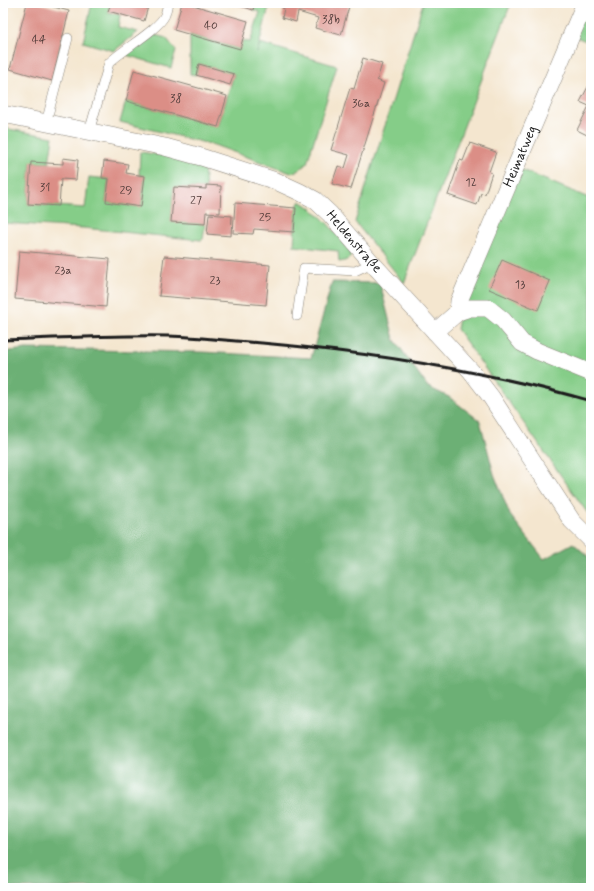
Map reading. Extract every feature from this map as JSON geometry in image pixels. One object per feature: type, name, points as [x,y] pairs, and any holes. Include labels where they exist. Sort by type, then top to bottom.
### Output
[{"type":"street","name":"Heimatweg","points":[[458,312],[461,296],[585,3]]},
{"type":"street","name":"Heldenstraße","points":[[3,114],[165,147],[276,181],[315,200],[330,214],[372,263],[470,371],[491,397],[572,521],[591,540]]},
{"type":"street","points":[[435,332],[458,312],[470,308],[488,308],[503,320],[522,342],[537,351],[591,373]]},
{"type":"lane","points":[[89,132],[109,63],[116,56],[157,26],[164,16],[168,3]]},
{"type":"lane","points":[[46,123],[68,38]]},
{"type":"lane","points":[[297,316],[304,268],[355,271],[372,263]]},
{"type":"green space","points":[[92,3],[111,3],[108,12],[120,15],[118,27],[138,32],[114,51],[83,42]]},
{"type":"green space","points":[[255,3],[270,3],[257,53],[260,43],[337,66],[307,163],[299,170],[291,173],[214,145],[120,122],[126,101],[218,127],[234,74],[199,64],[196,75],[190,74],[190,35],[240,49],[242,41],[250,42],[260,12],[253,10]]},
{"type":"green space","points":[[423,3],[511,3],[404,283],[355,222]]},
{"type":"green space","points":[[591,3],[591,43],[571,35]]},
{"type":"green space","points":[[155,35],[166,38],[176,50],[171,68],[126,55]]},
{"type":"green space","points":[[3,128],[53,137],[49,163],[31,162],[28,204],[85,208],[89,177],[109,179],[106,202],[141,207],[145,176],[139,175],[140,152],[167,156],[204,167],[206,189],[174,187],[171,222],[205,224],[203,239],[83,228],[3,223]]},
{"type":"green space","points":[[515,167],[591,199],[591,518],[457,329],[465,286]]},
{"type":"green space","points":[[300,201],[315,211],[333,230],[350,251],[351,254],[348,259],[339,262],[338,251],[294,246],[296,208]]},
{"type":"green space","points":[[332,282],[380,283],[394,339],[428,387],[449,397],[480,421],[494,474],[510,515],[544,559],[573,543],[591,559],[591,888],[3,888],[3,352],[26,349],[202,352],[311,358]]},
{"type":"building","points":[[27,3],[38,3],[69,11],[52,81],[10,69]]},
{"type":"building","points":[[111,3],[149,3],[144,21],[108,11]]},
{"type":"building","points":[[182,3],[248,21],[240,49],[174,30]]},
{"type":"building","points":[[231,3],[255,3],[253,10]]},
{"type":"building","points":[[283,3],[350,3],[341,35],[315,28],[318,18],[298,12],[296,22],[282,18],[284,8],[282,8]]},
{"type":"building","points":[[363,58],[382,64],[377,80],[384,83],[351,189],[332,184],[338,166],[345,168],[349,155],[331,150],[350,88],[354,89]]},
{"type":"building","points":[[199,64],[234,74],[230,85],[196,75]]},
{"type":"building","points":[[134,70],[227,96],[218,127],[126,101]]},
{"type":"building","points":[[590,83],[591,137],[577,130],[589,106],[580,102]]},
{"type":"building","points":[[470,143],[496,152],[489,172],[492,173],[485,194],[481,193],[477,205],[448,195],[460,160],[463,161]]},
{"type":"building","points":[[63,158],[78,160],[76,180],[61,179],[59,206],[28,204],[31,162],[63,164]]},
{"type":"building","points":[[104,161],[128,164],[126,173],[145,176],[141,207],[106,202],[109,179],[102,178]]},
{"type":"building","points":[[206,185],[221,186],[220,213],[206,212],[205,224],[171,222],[174,187],[206,189]]},
{"type":"building","points":[[235,203],[296,208],[294,232],[254,229],[253,234],[233,233]]},
{"type":"building","points":[[209,214],[232,216],[231,236],[207,234]]},
{"type":"building","points":[[19,251],[110,259],[106,307],[15,299]]},
{"type":"building","points":[[164,256],[270,265],[266,305],[159,296]]},
{"type":"building","points":[[502,260],[550,281],[538,310],[489,289]]},
{"type":"railway","points":[[3,340],[107,336],[169,336],[304,347],[428,364],[510,380],[591,401]]}]
